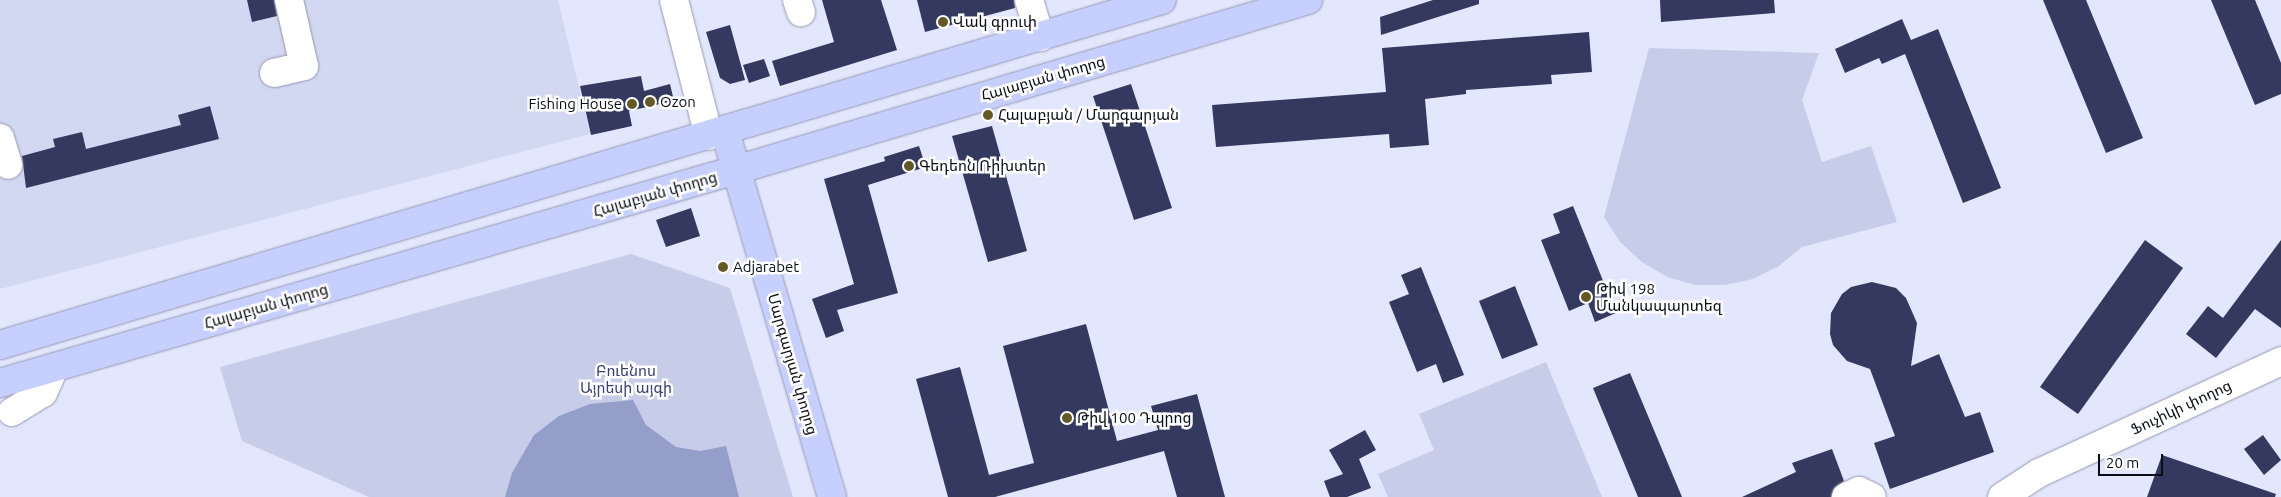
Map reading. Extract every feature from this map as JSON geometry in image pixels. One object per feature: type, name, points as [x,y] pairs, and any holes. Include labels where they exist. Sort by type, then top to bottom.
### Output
[{"type":"main road","points":[[0,344],[1162,0]]},
{"type":"main road","name":"Հալաբյան փողոց","points":[[0,383],[728,173],[1308,0]]},
{"type":"main road","name":"Մարգարյան փողոց","points":[[717,133],[815,497]]},
{"type":"main road","name":"Մարգարյան փողոց","points":[[728,173],[832,497]]},
{"type":"street","points":[[274,72],[304,66],[289,0]]},
{"type":"street","name":"Մարգարյան փողոց","points":[[674,0],[692,64],[716,98],[717,133]]},
{"type":"street","points":[[1029,0],[1040,37]]},
{"type":"street","points":[[0,138],[8,165]]},
{"type":"street","name":"Ֆուչիկի փողոց","points":[[2002,497],[2039,473],[2281,361]]},
{"type":"street","points":[[12,412],[43,394],[54,368]]},
{"type":"street","points":[[1846,497],[1859,490],[1872,497]]},
{"type":"shaded area","points":[[0,0],[558,0],[590,134],[0,289]]},
{"type":"shaded area","points":[[633,400],[646,425],[676,447],[700,451],[726,446],[739,497],[505,497],[512,473],[534,435],[559,416],[590,404]]},
{"type":"green space","points":[[1649,48],[1819,53],[1802,100],[1822,162],[1871,146],[1897,222],[1802,247],[1779,266],[1753,279],[1725,285],[1695,285],[1667,277],[1642,262],[1620,242],[1604,217]]},
{"type":"green space","name":"Բուենոս Այրեսի այգի","points":[[631,254],[730,288],[793,497],[369,497],[242,441],[220,367]]},
{"type":"green space","points":[[1546,362],[1602,497],[1388,497],[1378,474],[1434,450],[1419,414]]},
{"type":"building","points":[[247,0],[274,0],[277,16],[252,22]]},
{"type":"building","points":[[822,0],[881,0],[897,50],[780,86],[772,61],[834,42]]},
{"type":"building","name":"Վակ գրուփ","points":[[917,0],[1014,0],[1015,8],[925,32]]},
{"type":"building","points":[[1433,0],[1479,0],[1479,4],[1381,35],[1380,17]]},
{"type":"building","points":[[1660,0],[1774,0],[1775,13],[1661,22]]},
{"type":"building","points":[[2043,0],[2086,0],[2143,138],[2106,153]]},
{"type":"building","points":[[2211,0],[2255,0],[2281,63],[2281,94],[2255,105]]},
{"type":"building","points":[[1902,19],[1911,40],[1938,29],[2001,188],[1963,203],[1905,54],[1882,64],[1879,58],[1845,73],[1835,49]]},
{"type":"building","points":[[730,25],[745,80],[730,84],[720,78],[706,32]]},
{"type":"building","points":[[1589,32],[1592,72],[1551,75],[1552,84],[1466,90],[1466,94],[1425,99],[1429,145],[1390,148],[1389,134],[1216,147],[1212,105],[1386,92],[1382,48]]},
{"type":"building","points":[[764,59],[770,76],[749,83],[743,65]]},
{"type":"building","points":[[641,76],[644,91],[670,84],[674,101],[629,111],[632,126],[591,135],[580,86]]},
{"type":"building","points":[[1131,84],[1172,208],[1134,220],[1093,96]]},
{"type":"building","points":[[210,106],[219,139],[26,188],[22,156],[55,147],[53,139],[82,132],[86,149],[181,125],[178,115]]},
{"type":"building","points":[[992,126],[1027,251],[988,262],[952,136]]},
{"type":"building","points":[[919,146],[926,167],[868,185],[898,293],[837,310],[844,331],[826,338],[812,299],[854,284],[824,179],[885,161],[884,157]]},
{"type":"building","points":[[1573,206],[1616,313],[1595,322],[1588,303],[1569,311],[1541,240],[1560,233],[1553,214]]},
{"type":"building","points":[[691,208],[700,236],[666,247],[656,220]]},
{"type":"building","points":[[2145,240],[2183,268],[2078,414],[2040,387]]},
{"type":"building","points":[[2281,240],[2281,328],[2255,309],[2216,358],[2186,334],[2208,306],[2223,318]]},
{"type":"building","points":[[1421,267],[1464,375],[1443,383],[1436,364],[1417,372],[1389,302],[1409,294],[1401,275]]},
{"type":"building","points":[[1872,282],[1896,288],[1906,298],[1917,323],[1911,366],[1939,354],[1965,417],[1980,412],[1994,452],[1890,489],[1874,443],[1895,436],[1870,369],[1847,361],[1833,345],[1830,334],[1831,313],[1842,294],[1851,287]]},
{"type":"building","points":[[1515,286],[1538,345],[1502,359],[1479,301]]},
{"type":"building","name":"Թիվ 100 Դպրոց","points":[[1086,324],[1117,441],[1158,430],[1151,406],[1197,394],[1225,497],[1177,497],[1164,451],[995,497],[948,497],[916,379],[960,367],[989,475],[1034,463],[1003,346]]},
{"type":"building","points":[[1630,373],[1682,497],[1638,497],[1593,388]]},
{"type":"building","points":[[1365,430],[1376,450],[1359,459],[1371,488],[1347,497],[1330,497],[1324,481],[1343,474],[1329,450]]},
{"type":"building","points":[[2263,435],[2281,460],[2264,475],[2244,449]]},
{"type":"building","points":[[1832,449],[1844,481],[1834,488],[1831,497],[1742,497],[1796,472],[1792,463]]},
{"type":"building","points":[[2162,455],[2276,494],[2275,497],[2147,497]]},
{"type":"place","name":"Վակ գրուփ","points":[[943,22]]},
{"type":"place","name":"Ozon","points":[[650,102]]},
{"type":"place","name":"Fishing House","points":[[632,104]]},
{"type":"place","name":"Հալաբյան / Մարգարյան","points":[[988,115]]},
{"type":"place","name":"Գեդեոն Ռիխտեր","points":[[909,166]]},
{"type":"place","name":"Adjarabet","points":[[723,267]]},
{"type":"place","name":"Թիվ 198 Մանկապարտեզ","points":[[1586,297]]},
{"type":"place","name":"Թիվ 100 Դպրոց","points":[[1067,418]]}]
